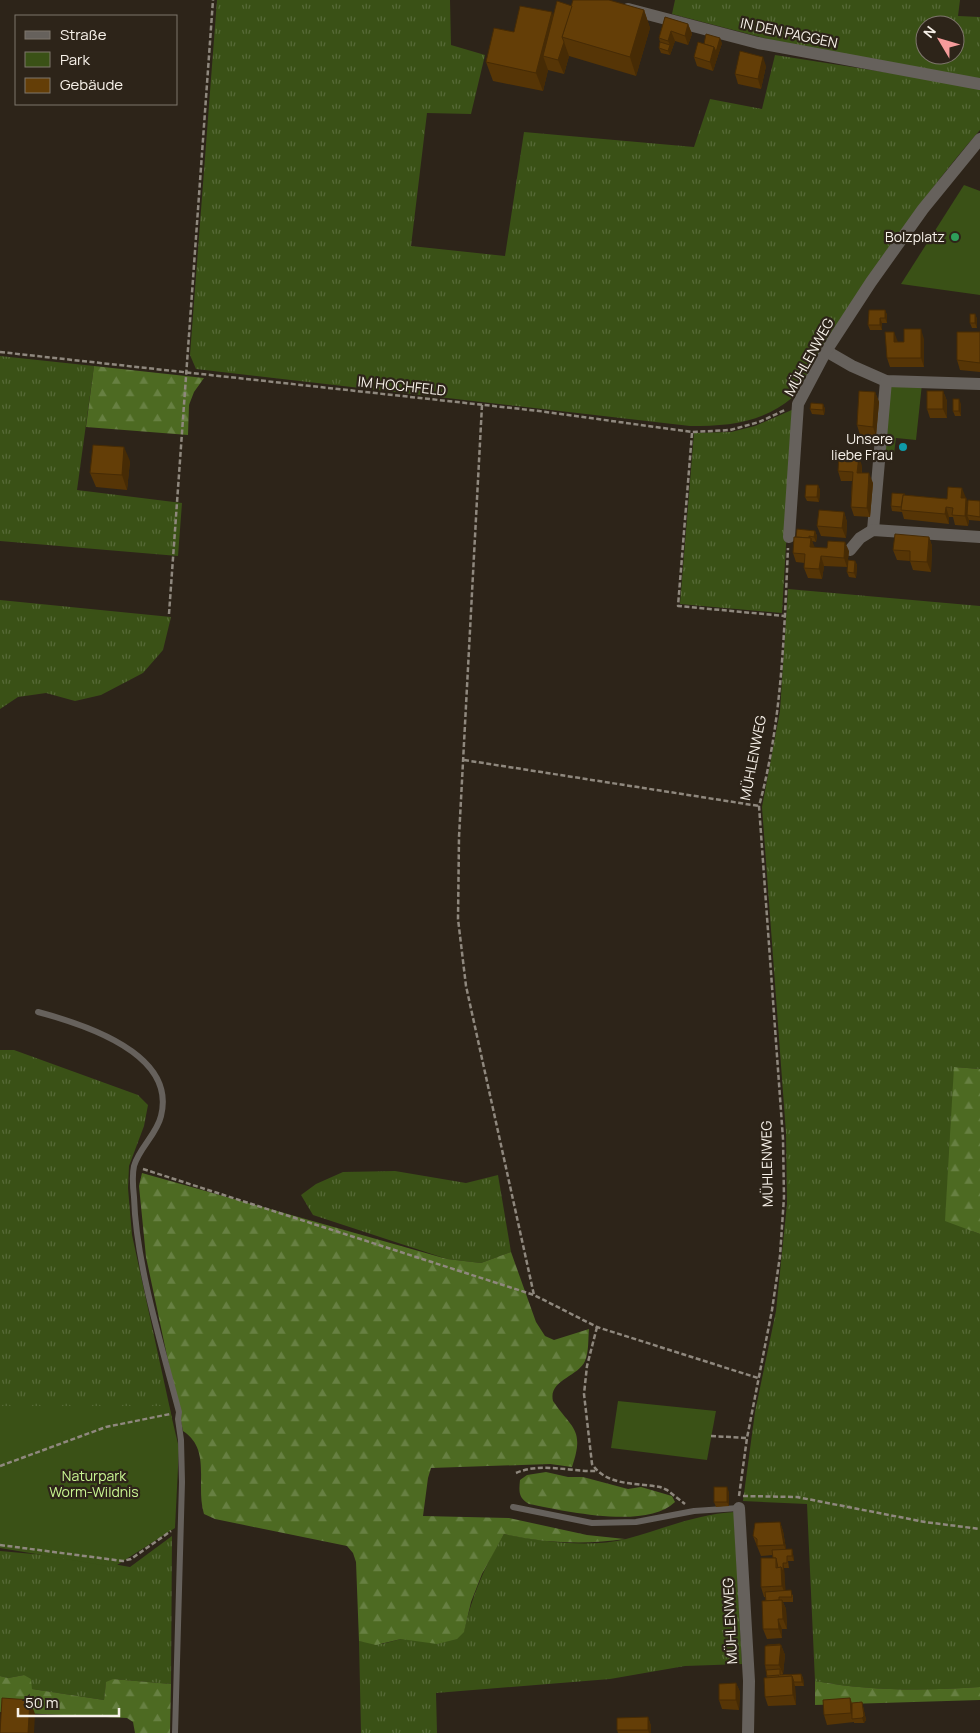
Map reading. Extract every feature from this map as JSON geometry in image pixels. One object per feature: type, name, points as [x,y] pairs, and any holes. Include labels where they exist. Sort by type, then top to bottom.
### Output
[{"type":"street","name":"IN DEN PAGGEN","points":[[612,5],[758,43],[980,84]]},
{"type":"street","name":"MÜHLENWEG","points":[[789,537],[798,404],[826,351],[918,218],[980,140]]},
{"type":"street","points":[[826,351],[852,366],[886,381],[980,384]]},
{"type":"street","points":[[873,530],[886,381]]},
{"type":"street","points":[[850,550],[860,538],[873,530],[980,537]]},
{"type":"street","name":"MÜHLENWEG","points":[[739,1502],[749,1681],[748,1733]]},
{"type":"lane","points":[[38,1012],[96,1029],[136,1054],[153,1072],[164,1098],[161,1118],[134,1166],[134,1197],[137,1232],[147,1284],[179,1412],[182,1482],[175,1733]]},
{"type":"lane","points":[[513,1507],[592,1523],[636,1522],[739,1502]]},
{"type":"path","points":[[169,614],[213,0]]},
{"type":"path","name":"IM HOCHFELD","points":[[0,352],[482,405],[692,432],[730,430],[759,422],[798,404]]},
{"type":"path","points":[[482,405],[459,837],[458,919],[466,986],[534,1295]]},
{"type":"path","points":[[692,432],[678,606],[785,616]]},
{"type":"path","name":"MÜHLENWEG","points":[[739,1502],[747,1438],[772,1310],[780,1256],[784,1196],[783,1139],[759,806],[768,770],[778,712],[789,537]]},
{"type":"path","points":[[463,760],[759,806]]},
{"type":"path","points":[[134,1166],[534,1295],[597,1327],[758,1378]]},
{"type":"path","points":[[596,1471],[592,1464],[588,1440],[584,1394],[587,1366],[597,1327]]},
{"type":"path","points":[[0,1466],[106,1427],[179,1412]]},
{"type":"path","points":[[711,1436],[747,1438]]},
{"type":"path","points":[[516,1473],[538,1467],[573,1472],[596,1471],[611,1479],[667,1490],[694,1511]]},
{"type":"path","points":[[739,1502],[797,1498],[925,1522],[980,1529]]},
{"type":"path","points":[[0,1545],[123,1561],[132,1559],[180,1524]]},
{"type":"green space","points":[[217,0],[450,0],[451,45],[485,55],[471,114],[427,113],[411,246],[505,256],[524,132],[694,147],[710,99],[762,109],[775,55],[980,87],[980,130],[905,226],[793,397],[781,406],[757,418],[732,424],[690,426],[196,369],[190,355]]},
{"type":"green space","points":[[675,0],[960,0],[958,15],[915,15],[915,65],[965,65],[965,16],[980,17],[980,79],[814,51],[672,14]]},
{"type":"green space","name":"Bolzplatz","points":[[964,185],[980,191],[980,295],[901,284]]},
{"type":"green space","points":[[0,356],[94,366],[77,490],[182,503],[178,556],[0,541]]},
{"type":"green space","points":[[94,366],[204,378],[194,392],[189,405],[188,435],[86,427]]},
{"type":"green space","points":[[889,383],[922,384],[916,440],[896,438],[894,454],[883,454]]},
{"type":"green space","points":[[794,409],[782,613],[680,604],[694,433],[731,432],[755,426]]},
{"type":"green space","points":[[788,589],[980,606],[980,1069],[954,1067],[972,1231],[980,1234],[980,1687],[897,1689],[856,1687],[815,1681],[807,1504],[743,1501],[755,1412],[776,1311],[787,1204],[786,1133],[762,807],[780,711]]},
{"type":"green space","points":[[0,600],[171,617],[163,650],[143,673],[101,695],[75,701],[46,693],[18,697],[0,709]]},
{"type":"green space","points":[[0,1050],[14,1050],[138,1095],[148,1105],[144,1126],[129,1166],[128,1188],[132,1235],[172,1418],[147,1438],[0,1524]]},
{"type":"green space","points":[[954,1067],[980,1069],[980,1234],[945,1221]]},
{"type":"green space","points":[[395,1171],[466,1183],[498,1175],[511,1252],[481,1263],[447,1259],[313,1215],[301,1195],[316,1184],[343,1172]]},
{"type":"green space","points":[[142,1173],[447,1259],[481,1263],[511,1252],[536,1322],[545,1336],[554,1340],[589,1329],[588,1350],[585,1361],[576,1371],[559,1383],[553,1394],[553,1401],[571,1424],[577,1437],[576,1454],[572,1467],[550,1464],[431,1468],[423,1516],[509,1518],[587,1535],[625,1539],[595,1542],[564,1542],[504,1534],[482,1574],[471,1602],[464,1632],[457,1639],[437,1644],[401,1639],[376,1645],[359,1641],[356,1562],[353,1553],[347,1546],[215,1519],[204,1514],[200,1458],[192,1439],[183,1431],[146,1257],[139,1186]]},
{"type":"green space","points":[[618,1401],[716,1411],[707,1460],[611,1448]]},
{"type":"green space","name":"Naturpark Worm-Wildnis","points":[[0,1406],[169,1406],[179,1448],[175,1528],[114,1567],[0,1548]]},
{"type":"green space","points":[[546,1472],[568,1477],[583,1477],[628,1489],[641,1487],[672,1496],[675,1502],[662,1510],[645,1515],[626,1517],[583,1514],[529,1504],[520,1494],[520,1480],[527,1475]]},
{"type":"green space","points":[[734,1512],[742,1664],[685,1666],[610,1679],[436,1693],[437,1733],[361,1733],[359,1641],[382,1644],[401,1639],[464,1631],[480,1581],[504,1534],[565,1543],[612,1542],[707,1516]]},
{"type":"green space","points":[[172,1536],[171,1684],[113,1679],[106,1683],[104,1700],[32,1689],[24,1675],[8,1678],[0,1676],[0,1551],[78,1558],[130,1567]]},
{"type":"green space","points":[[24,1675],[31,1679],[32,1689],[104,1700],[106,1682],[113,1679],[171,1684],[170,1733],[135,1733],[133,1722],[127,1718],[0,1712],[0,1676],[8,1678]]},
{"type":"green space","points":[[815,1681],[856,1687],[897,1689],[980,1687],[980,1700],[815,1705]]},
{"type":"building","points":[[573,0],[609,0],[644,10],[630,57],[562,37]]},
{"type":"building","points":[[557,1],[572,6],[562,37],[564,42],[558,60],[543,56]]},
{"type":"building","points":[[520,6],[552,12],[536,73],[486,62],[494,28],[514,32]]},
{"type":"building","points":[[665,17],[688,24],[685,36],[671,31],[668,41],[659,38]]},
{"type":"building","points":[[706,34],[720,38],[716,52],[714,47],[704,44]]},
{"type":"building","points":[[660,42],[670,45],[668,51],[659,48]]},
{"type":"building","points":[[698,42],[714,47],[710,62],[694,57]]},
{"type":"building","points":[[740,51],[763,57],[758,79],[735,74]]},
{"type":"building","points":[[869,310],[885,310],[885,318],[880,318],[880,325],[868,325]]},
{"type":"building","points":[[970,314],[975,314],[975,323],[970,323]]},
{"type":"building","points":[[904,329],[921,329],[921,358],[887,358],[885,332],[894,332],[894,342],[904,342]]},
{"type":"building","points":[[957,332],[980,332],[980,363],[957,360]]},
{"type":"building","points":[[859,391],[875,392],[873,427],[857,425]]},
{"type":"building","points":[[927,391],[943,391],[943,409],[927,409]]},
{"type":"building","points":[[953,399],[959,399],[959,411],[953,411]]},
{"type":"building","points":[[811,403],[823,404],[823,410],[810,409]]},
{"type":"building","points":[[93,445],[124,447],[122,475],[90,473]]},
{"type":"building","points":[[839,455],[859,456],[857,473],[869,473],[867,508],[851,507],[853,472],[838,471]]},
{"type":"building","points":[[806,485],[818,485],[817,497],[805,497]]},
{"type":"building","points":[[948,487],[962,488],[961,498],[966,498],[965,516],[952,515],[953,508],[946,507],[945,514],[901,510],[903,495],[947,499]]},
{"type":"building","points":[[892,493],[905,494],[903,495],[901,507],[891,506]]},
{"type":"building","points":[[968,500],[980,501],[980,517],[967,515]]},
{"type":"building","points":[[819,510],[844,512],[842,528],[817,526]]},
{"type":"building","points":[[797,529],[815,531],[814,537],[796,537]]},
{"type":"building","points":[[895,534],[929,537],[927,562],[910,561],[910,551],[893,550]]},
{"type":"building","points":[[794,537],[811,538],[810,547],[827,548],[828,541],[845,542],[844,558],[821,556],[819,569],[804,568],[805,554],[793,553]]},
{"type":"building","points":[[848,560],[855,561],[854,573],[847,572]]},
{"type":"building","points":[[714,1487],[727,1487],[727,1502],[714,1502]]},
{"type":"building","points":[[780,1522],[784,1545],[757,1546],[757,1539],[753,1536],[755,1523]]},
{"type":"building","points":[[792,1549],[792,1556],[787,1556],[787,1563],[783,1563],[783,1572],[781,1567],[778,1568],[776,1558],[773,1558],[772,1550]]},
{"type":"building","points":[[761,1558],[776,1558],[776,1568],[781,1567],[782,1586],[761,1587]]},
{"type":"building","points":[[791,1590],[792,1597],[779,1597],[779,1600],[766,1601],[765,1592]]},
{"type":"building","points":[[782,1600],[783,1619],[778,1619],[779,1629],[763,1629],[762,1601]]},
{"type":"building","points":[[780,1644],[780,1646],[767,1646],[767,1645]]},
{"type":"building","points":[[781,1645],[779,1665],[765,1665],[765,1646]]},
{"type":"building","points":[[780,1669],[780,1675],[801,1674],[802,1682],[794,1682],[792,1676],[767,1676],[766,1670]]},
{"type":"building","points":[[792,1676],[793,1695],[765,1697],[764,1678]]},
{"type":"building","points":[[736,1683],[736,1700],[719,1700],[719,1684]]},
{"type":"building","points":[[2,1698],[30,1700],[28,1733],[0,1733]]},
{"type":"building","points":[[850,1698],[851,1713],[824,1715],[823,1700]]},
{"type":"building","points":[[862,1702],[864,1716],[852,1719],[852,1703]]},
{"type":"building","points":[[648,1717],[648,1730],[617,1730],[617,1718]]},
{"type":"place","name":"Bolzplatz","points":[[955,237]]},
{"type":"place","name":"Unsere liebe Frau","points":[[903,447]]}]
